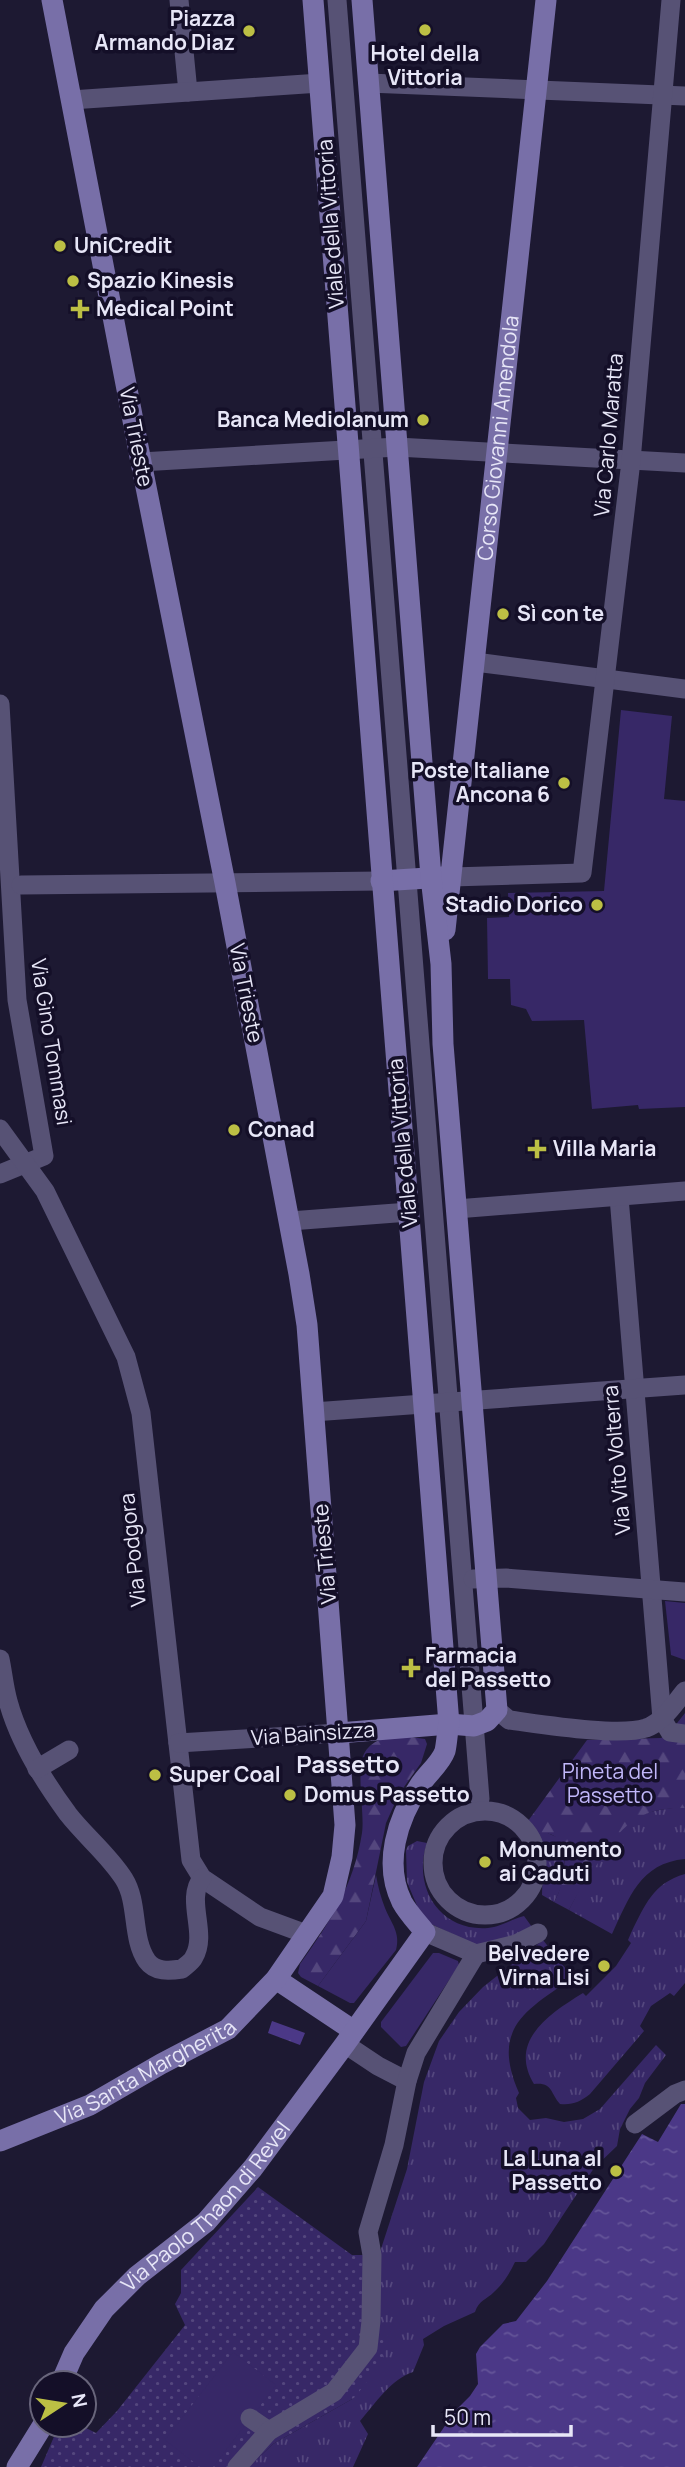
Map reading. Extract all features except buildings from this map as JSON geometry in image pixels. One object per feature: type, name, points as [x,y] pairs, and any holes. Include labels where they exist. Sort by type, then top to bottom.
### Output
[{"type":"street","name":"Via Trieste","points":[[52,0],[225,883],[290,1221],[307,1325],[345,1825],[342,1857],[333,1896],[276,1979]]},
{"type":"street","points":[[179,0],[188,92]]},
{"type":"street","name":"Viale della Vittoria","points":[[313,0],[449,1724],[444,1753],[405,1810],[394,1848],[393,1876],[398,1891],[403,1904],[425,1932]]},
{"type":"street","name":"Viale della Vittoria","points":[[337,0],[480,1800]]},
{"type":"street","points":[[21,885],[381,881],[442,877],[397,447],[362,0]]},
{"type":"street","name":"Corso Giovanni Amendola","points":[[456,1209],[443,1044],[442,877],[474,662],[546,0]]},
{"type":"street","name":"Via Carlo Maratta","points":[[442,877],[582,873],[631,461],[671,0]]},
{"type":"street","points":[[71,100],[320,83]]},
{"type":"street","points":[[368,83],[685,96]]},
{"type":"street","points":[[141,462],[397,447],[685,463]]},
{"type":"street","points":[[474,662],[685,688]]},
{"type":"street","name":"Via Gino Tommasi","points":[[0,704],[17,1000],[44,1156],[26,1164]]},
{"type":"street","name":"Via Podgora","points":[[0,1129],[44,1191],[126,1357],[141,1413],[191,1860],[202,1878]]},
{"type":"street","points":[[0,1174],[26,1164]]},
{"type":"street","points":[[685,1191],[456,1209],[497,1710],[509,1720],[609,1730],[645,1728],[662,1719],[685,1691]]},
{"type":"street","name":"Via Vito Volterra","points":[[619,1197],[662,1719]]},
{"type":"street","points":[[290,1221],[408,1212]]},
{"type":"street","points":[[313,1412],[685,1385]]},
{"type":"street","points":[[439,1581],[487,1578],[685,1592]]},
{"type":"street","points":[[0,1659],[8,1702],[21,1738],[37,1769],[69,1815],[125,1881],[139,1940],[147,1961],[158,1969],[182,1969],[194,1958],[200,1933],[195,1893],[202,1878],[260,1917],[306,1934]]},
{"type":"street","points":[[474,1726],[487,1721],[497,1710]]},
{"type":"street","points":[[662,1719],[670,1732],[685,1734]]},
{"type":"street","name":"Via Bainsizza","points":[[178,1743],[449,1724],[474,1726]]},
{"type":"street","points":[[37,1769],[69,1750]]},
{"type":"street","points":[[472,1811],[493,1811],[512,1818],[530,1835],[537,1854],[535,1878],[526,1896],[512,1908],[499,1913],[476,1915],[455,1906],[445,1897],[434,1876],[434,1849],[440,1836],[454,1820],[472,1811]]},
{"type":"street","points":[[425,1932],[477,1954],[516,1944],[538,1933]]},
{"type":"street","name":"Via Paolo Thaon di Revel","points":[[68,2369],[86,2334],[104,2309],[136,2276],[206,2222],[253,2168],[425,1932]]},
{"type":"street","points":[[237,2467],[269,2431],[334,2392],[368,2348],[372,2255],[368,2232],[394,2145],[407,2081],[416,2053],[477,1954]]},
{"type":"street","points":[[276,1979],[350,2038],[378,2066],[407,2081]]},
{"type":"street","name":"Via Santa Margherita","points":[[0,2141],[90,2105],[228,2029],[276,1979]]},
{"type":"street","points":[[635,2124],[666,2100],[685,2090]]},
{"type":"street","points":[[250,2418],[269,2431]]},
{"type":"street","points":[[18,2467],[35,2439]]},
{"type":"green space","name":"Stadio Dorico","points":[[621,710],[672,716],[664,799],[685,801],[685,1107],[639,1109],[638,1105],[592,1109],[584,1020],[532,1021],[526,1009],[511,1005],[510,979],[488,979],[487,918],[509,917],[508,893],[604,891]]},
{"type":"green space","points":[[665,1601],[685,1603],[685,1660],[671,1655]]},
{"type":"green space","name":"Pineta del Passetto","points":[[685,1713],[685,1808],[655,1811],[632,1821],[606,1850],[569,1910],[554,1902],[559,1893],[564,1869],[562,1846],[557,1838],[549,1834],[536,1834],[528,1821],[587,1740],[661,1738],[670,1732]]},
{"type":"green space","points":[[403,1736],[425,1739],[427,1744],[421,1763],[399,1794],[386,1823],[366,1921],[318,1986],[298,1973],[300,1964],[339,1902],[353,1870],[362,1833],[362,1759],[369,1747],[377,1741]]},
{"type":"green space","points":[[685,1808],[685,1859],[657,1867],[638,1884],[612,1934],[569,1910],[611,1839],[627,1823],[643,1814]]},
{"type":"green space","points":[[545,1832],[559,1838],[564,1854],[563,1879],[554,1902],[542,1895],[543,1857],[536,1834]]},
{"type":"green space","points":[[417,1841],[427,1843],[423,1875],[433,1903],[443,1914],[471,1927],[488,1928],[524,1916],[532,1927],[524,1935],[476,1945],[431,1924],[418,1908],[407,1882],[406,1850]]},
{"type":"green space","points":[[685,1874],[685,1983],[674,1996],[670,1993],[651,2006],[640,2026],[644,2031],[590,2094],[576,2102],[560,2104],[548,2087],[534,2084],[527,2069],[529,2042],[536,2030],[557,2010],[583,1993],[586,1996],[616,1966],[631,1943],[628,1940],[651,1896],[665,1883]]},
{"type":"green space","points":[[376,1875],[382,1900],[396,1933],[396,1950],[354,2003],[350,2003],[318,1986],[366,1921]]},
{"type":"green space","points":[[543,1940],[573,1978],[527,2012],[511,2037],[509,2053],[511,2071],[519,2093],[516,2098],[518,2108],[530,2120],[546,2118],[564,2122],[583,2119],[600,2109],[656,2045],[666,2055],[630,2109],[620,2129],[617,2146],[594,2168],[544,2244],[526,2262],[515,2262],[503,2282],[475,2312],[423,2339],[424,2345],[413,2372],[391,2386],[360,2421],[368,2434],[353,2467],[249,2467],[273,2444],[354,2398],[377,2333],[379,2255],[407,2169],[424,2082],[439,2041],[459,2012],[483,1987]]},
{"type":"green space","points":[[433,1953],[458,1961],[459,1965],[406,2046],[401,2047],[381,2027],[381,2022]]},
{"type":"green space","points":[[258,2187],[352,2255],[379,2255],[378,2333],[387,2335],[388,2342],[381,2364],[354,2398],[273,2444],[249,2467],[41,2467],[53,2439],[98,2439],[98,2431],[185,2325],[175,2304],[181,2293],[181,2270]]},
{"type":"green space","points":[[233,2352],[276,2385],[213,2467],[200,2467],[165,2440]]},
{"type":"water","points":[[272,2021],[305,2033],[300,2045],[268,2033]]},
{"type":"water","points":[[681,2104],[685,2104],[685,2467],[417,2467],[455,2411],[478,2384],[476,2354],[480,2347],[503,2324],[516,2321],[547,2281],[642,2134],[658,2142]]},
{"type":"place","name":"Hotel della Vittoria","points":[[425,30]]},
{"type":"place","name":"Piazza Armando Diaz","points":[[249,31]]},
{"type":"place","name":"UniCredit","points":[[60,246]]},
{"type":"place","name":"Spazio Kinesis","points":[[73,281]]},
{"type":"place","name":"Medical Point","points":[[80,309]]},
{"type":"place","name":"Banca Mediolanum","points":[[423,420]]},
{"type":"place","name":"Sì con te","points":[[503,614]]},
{"type":"place","name":"Poste Italiane Ancona 6","points":[[564,783]]},
{"type":"place","name":"Stadio Dorico","points":[[597,905]]},
{"type":"place","name":"Conad","points":[[234,1130]]},
{"type":"place","name":"Villa Maria","points":[[537,1149]]},
{"type":"place","name":"Farmacia del Passetto","points":[[411,1668]]},
{"type":"place","name":"Super Coal","points":[[155,1775]]},
{"type":"place","name":"Domus Passetto","points":[[290,1795]]},
{"type":"place","name":"Monumento ai Caduti","points":[[485,1862]]},
{"type":"place","name":"Belvedere Virna Lisi","points":[[604,1966]]},
{"type":"place","name":"La Luna al Passetto","points":[[616,2171]]},
{"type":"district","name":"Passetto","points":[[348,1765]]}]
